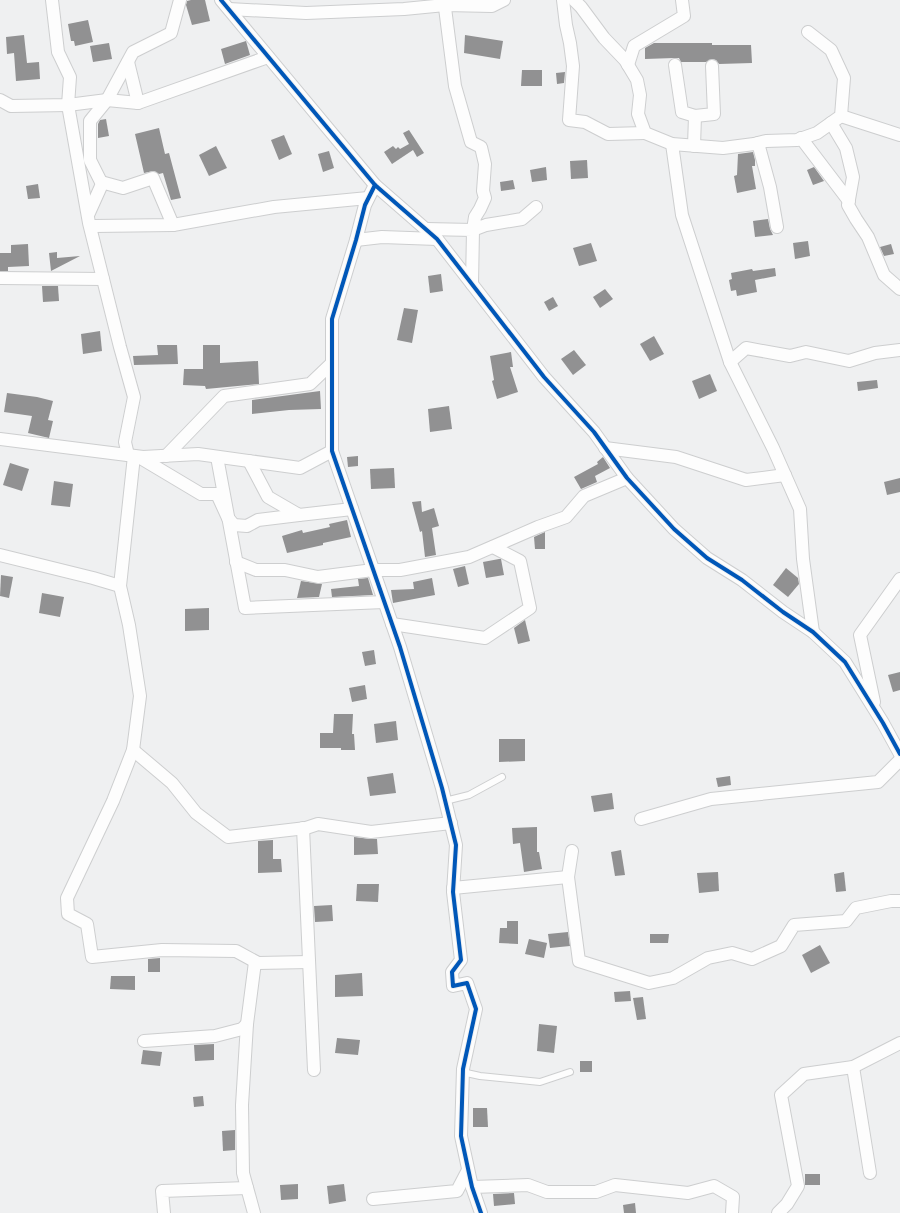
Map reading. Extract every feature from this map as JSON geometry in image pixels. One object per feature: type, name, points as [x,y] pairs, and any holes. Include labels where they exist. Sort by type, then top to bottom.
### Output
[{"type":"street","points":[[52,0],[58,52],[70,77],[68,105],[88,215],[120,347],[134,397],[125,442],[133,456],[201,494],[217,494],[228,518],[234,525],[247,526],[258,520],[352,508]]},
{"type":"street","points":[[88,215],[102,184],[90,160],[90,121],[107,100],[133,52],[171,33],[180,0]]},
{"type":"street","points":[[225,4],[306,13],[340,6],[445,2],[492,6],[504,0]]},
{"type":"street","points":[[563,0],[573,66],[569,120],[585,122],[608,134],[645,133],[672,144],[723,148],[766,141],[797,140],[817,133],[836,119]]},
{"type":"street","points":[[574,0],[604,38],[628,65],[637,80],[640,95],[638,114],[645,133]]},
{"type":"street","points":[[628,65],[634,46],[684,16],[682,0]]},
{"type":"street","points":[[445,2],[455,86],[471,142],[481,147],[485,164],[483,191],[485,198],[475,218],[473,230],[472,284]]},
{"type":"street","points":[[225,4],[375,185],[437,239],[544,377],[594,432],[627,478],[674,529],[707,558],[742,580],[783,612],[813,632],[845,662],[877,713],[900,754]]},
{"type":"street","points":[[808,32],[831,50],[844,78],[836,119],[854,177],[848,205],[868,237],[884,275],[900,289]]},
{"type":"street","points":[[0,100],[11,106],[68,105],[107,100],[138,103],[268,57]]},
{"type":"street","points":[[128,62],[138,103]]},
{"type":"street","points":[[675,65],[682,112],[695,116],[714,114],[712,66]]},
{"type":"street","points":[[694,146],[695,116]]},
{"type":"street","points":[[836,119],[900,135]]},
{"type":"street","points":[[802,138],[849,202]]},
{"type":"street","points":[[758,143],[770,187],[777,228]]},
{"type":"street","points":[[672,144],[682,215],[730,362],[800,509],[803,559],[813,632]]},
{"type":"street","points":[[101,182],[123,188],[153,178],[173,225]]},
{"type":"street","points":[[375,185],[365,204],[356,240],[332,319],[332,451],[400,647],[445,801],[456,845],[453,888],[461,960],[452,972],[453,986],[467,983],[476,1009],[462,1072],[461,1136],[472,1187],[481,1213]]},
{"type":"street","points":[[94,226],[173,225],[274,207],[368,198]]},
{"type":"street","points":[[426,229],[473,230],[486,225],[522,219],[536,207]]},
{"type":"street","points":[[356,240],[382,237],[437,239]]},
{"type":"street","points":[[0,278],[103,279]]},
{"type":"street","points":[[730,362],[746,348],[790,356],[806,352],[850,361],[876,353],[900,350]]},
{"type":"street","points":[[166,456],[224,396],[310,384],[332,363]]},
{"type":"street","points":[[0,439],[133,456],[198,454],[300,468],[332,451]]},
{"type":"street","points":[[605,448],[676,457],[746,480],[785,475]]},
{"type":"street","points":[[133,456],[120,586],[129,625],[140,696],[133,750],[113,801],[67,898],[68,914],[87,924],[92,957],[162,950],[236,951],[258,963],[309,962]]},
{"type":"street","points":[[217,457],[245,608],[384,602]]},
{"type":"street","points":[[249,461],[268,497],[299,515]]},
{"type":"street","points":[[236,562],[256,570],[285,570],[318,578],[373,570],[400,570],[469,557],[566,516],[584,496],[627,478]]},
{"type":"street","points":[[392,624],[485,638],[530,608],[520,561],[493,547]]},
{"type":"street","points":[[0,555],[120,586]]},
{"type":"street","points":[[877,713],[860,635],[900,579]]},
{"type":"street","points":[[133,750],[172,783],[196,813],[228,837],[303,828],[318,824],[371,832],[451,823]]},
{"type":"street","points":[[641,819],[711,799],[878,782],[900,760]]},
{"type":"street","points":[[303,828],[314,1070]]},
{"type":"street","points":[[572,851],[568,877],[579,961],[649,983],[673,978],[708,958],[732,953],[752,959],[782,946],[794,925],[846,921],[856,908],[891,901],[900,901]]},
{"type":"street","points":[[453,888],[568,877]]},
{"type":"street","points":[[254,1213],[243,1173],[242,1105],[247,1024],[255,962]]},
{"type":"street","points":[[144,1041],[215,1036],[242,1029],[247,1024]]},
{"type":"street","points":[[778,1213],[787,1204],[798,1186],[781,1095],[804,1074],[853,1067],[900,1043]]},
{"type":"street","points":[[853,1067],[870,1173]]},
{"type":"street","points":[[373,1199],[457,1191],[468,1170]]},
{"type":"street","points":[[472,1187],[528,1185],[547,1192],[596,1192],[615,1185],[688,1193],[714,1186],[733,1196],[732,1213]]},
{"type":"street","points":[[164,1213],[162,1191],[247,1188]]},
{"type":"lane","points":[[445,801],[469,795],[502,777]]},
{"type":"lane","points":[[462,1072],[480,1076],[540,1082],[570,1072]]},
{"type":"building","points":[[205,0],[210,21],[192,25],[186,5],[187,1]]},
{"type":"building","points":[[88,20],[93,42],[75,46],[74,41],[71,41],[68,24]]},
{"type":"building","points":[[24,35],[27,63],[39,62],[40,79],[16,81],[14,53],[7,54],[6,37]]},
{"type":"building","points":[[465,35],[503,41],[500,59],[464,53]]},
{"type":"building","points":[[246,41],[250,55],[225,64],[221,49]]},
{"type":"building","points":[[109,43],[112,59],[93,62],[90,46]]},
{"type":"building","points":[[654,43],[751,45],[752,63],[719,64],[716,60],[712,59],[706,62],[681,62],[679,58],[645,59],[645,48]]},
{"type":"building","points":[[522,70],[542,70],[542,86],[521,86]]},
{"type":"building","points":[[565,72],[564,83],[557,84],[556,73]]},
{"type":"building","points":[[106,119],[109,136],[98,138],[98,124],[100,120]]},
{"type":"building","points":[[159,128],[165,154],[169,153],[181,198],[171,200],[163,173],[159,174],[154,171],[144,173],[135,134]]},
{"type":"building","points":[[409,130],[424,153],[417,157],[413,150],[392,164],[384,152],[393,146],[396,149],[398,147],[400,149],[409,144],[403,133]]},
{"type":"building","points":[[284,135],[292,154],[279,160],[271,140]]},
{"type":"building","points":[[216,146],[227,168],[209,176],[199,155]]},
{"type":"building","points":[[329,151],[334,168],[323,172],[318,154]]},
{"type":"building","points":[[753,152],[755,166],[752,166],[756,189],[737,193],[734,176],[737,175],[738,154]]},
{"type":"building","points":[[587,160],[588,178],[571,179],[570,161]]},
{"type":"building","points":[[546,167],[547,180],[532,182],[530,170]]},
{"type":"building","points":[[814,167],[824,181],[813,185],[807,170]]},
{"type":"building","points":[[513,180],[515,189],[501,191],[500,182]]},
{"type":"building","points":[[38,184],[40,198],[28,199],[26,186]]},
{"type":"building","points":[[768,219],[773,235],[755,237],[753,221]]},
{"type":"building","points":[[808,241],[810,256],[795,259],[793,243]]},
{"type":"building","points":[[591,243],[597,261],[579,266],[573,248]]},
{"type":"building","points":[[28,244],[29,266],[8,267],[8,271],[0,271],[0,253],[11,253],[11,245]]},
{"type":"building","points":[[891,244],[894,254],[884,256],[880,247]]},
{"type":"building","points":[[57,252],[57,258],[80,256],[51,271],[49,253]]},
{"type":"building","points":[[775,268],[776,276],[755,280],[757,292],[737,296],[736,290],[731,291],[729,280],[732,279],[731,273],[752,269],[753,271]]},
{"type":"building","points":[[441,274],[443,291],[430,293],[428,276]]},
{"type":"building","points":[[42,286],[58,286],[59,301],[43,302]]},
{"type":"building","points":[[605,289],[613,299],[600,308],[593,297]]},
{"type":"building","points":[[553,297],[558,306],[549,311],[544,302]]},
{"type":"building","points":[[404,308],[418,310],[412,343],[397,340]]},
{"type":"building","points":[[100,331],[102,351],[83,354],[81,334]]},
{"type":"building","points":[[654,336],[664,354],[650,361],[640,344]]},
{"type":"building","points":[[157,345],[177,345],[178,364],[134,365],[133,356],[158,355]]},
{"type":"building","points":[[203,345],[220,345],[220,363],[258,361],[259,384],[206,389],[205,386],[183,385],[184,369],[203,369]]},
{"type":"building","points":[[574,350],[586,365],[573,375],[561,359]]},
{"type":"building","points":[[511,352],[513,367],[510,367],[518,392],[497,399],[492,381],[494,380],[490,356]]},
{"type":"building","points":[[710,374],[717,391],[699,399],[692,381]]},
{"type":"building","points":[[877,380],[878,388],[858,391],[857,382]]},
{"type":"building","points":[[320,391],[321,409],[289,410],[252,414],[252,400]]},
{"type":"building","points":[[7,393],[53,401],[48,420],[53,421],[49,438],[28,433],[32,416],[4,412]]},
{"type":"building","points":[[449,406],[452,429],[430,432],[428,409]]},
{"type":"building","points":[[358,456],[358,466],[348,467],[347,457]]},
{"type":"building","points":[[603,457],[610,468],[595,476],[597,482],[581,489],[574,477],[598,464],[597,462]]},
{"type":"building","points":[[10,463],[29,469],[22,491],[3,485]]},
{"type":"building","points":[[394,468],[395,488],[371,489],[370,469]]},
{"type":"building","points":[[900,478],[900,492],[887,495],[884,482]]},
{"type":"building","points":[[54,481],[73,484],[70,507],[51,505]]},
{"type":"building","points":[[421,501],[422,512],[434,508],[439,526],[432,528],[436,555],[425,557],[422,531],[420,532],[412,502]]},
{"type":"building","points":[[347,520],[351,537],[287,553],[282,536],[302,530],[303,533],[330,527],[329,524]]},
{"type":"building","points":[[545,532],[545,549],[535,549],[534,537]]},
{"type":"building","points":[[501,559],[504,575],[486,578],[483,562]]},
{"type":"building","points":[[465,566],[469,584],[458,587],[453,569]]},
{"type":"building","points":[[786,568],[798,578],[799,584],[788,597],[773,585]]},
{"type":"building","points":[[1,575],[13,577],[9,598],[0,596]]},
{"type":"building","points":[[368,578],[373,595],[332,597],[331,589],[359,586],[358,579]]},
{"type":"building","points":[[432,578],[435,595],[393,603],[391,590],[414,589],[413,582]]},
{"type":"building","points":[[301,581],[322,584],[319,597],[297,598]]},
{"type":"building","points":[[42,593],[64,597],[60,617],[39,613]]},
{"type":"building","points":[[209,608],[209,630],[185,631],[185,609]]},
{"type":"building","points":[[525,620],[530,641],[518,644],[514,628]]},
{"type":"building","points":[[374,650],[376,664],[365,666],[362,652]]},
{"type":"building","points":[[900,672],[900,690],[893,692],[888,675]]},
{"type":"building","points":[[365,685],[367,699],[352,702],[349,688]]},
{"type":"building","points":[[334,714],[353,714],[352,734],[354,734],[355,750],[320,748],[320,733],[333,733]]},
{"type":"building","points":[[396,721],[398,740],[376,743],[374,724]]},
{"type":"building","points":[[499,739],[525,739],[525,761],[499,762]]},
{"type":"building","points":[[393,773],[396,793],[370,796],[367,777]]},
{"type":"building","points":[[730,776],[731,785],[718,787],[716,778]]},
{"type":"building","points":[[612,793],[614,809],[594,812],[591,796]]},
{"type":"building","points":[[537,827],[537,852],[539,852],[542,869],[524,872],[520,843],[513,844],[512,828]]},
{"type":"building","points":[[354,837],[377,839],[378,854],[354,855]]},
{"type":"building","points":[[273,840],[273,859],[281,859],[282,872],[258,873],[258,841]]},
{"type":"building","points":[[621,850],[625,875],[615,876],[611,852]]},
{"type":"building","points":[[718,872],[719,891],[699,893],[697,873]]},
{"type":"building","points":[[844,872],[846,891],[836,892],[834,874]]},
{"type":"building","points":[[357,884],[379,884],[378,902],[356,901]]},
{"type":"building","points":[[332,905],[333,921],[315,922],[314,906]]},
{"type":"building","points":[[507,921],[518,921],[518,944],[499,943],[500,928],[507,928]]},
{"type":"building","points":[[568,932],[570,946],[550,948],[548,934]]},
{"type":"building","points":[[650,934],[669,934],[668,943],[650,943]]},
{"type":"building","points":[[529,939],[547,943],[544,958],[525,954]]},
{"type":"building","points":[[820,945],[830,963],[811,973],[802,955]]},
{"type":"building","points":[[160,958],[160,972],[148,972],[148,959]]},
{"type":"building","points":[[362,973],[363,996],[335,997],[335,975]]},
{"type":"building","points":[[111,976],[135,976],[135,990],[110,989]]},
{"type":"building","points":[[630,991],[631,1001],[615,1002],[614,992]]},
{"type":"building","points":[[643,997],[646,1019],[637,1020],[633,998]]},
{"type":"building","points":[[539,1024],[557,1026],[554,1053],[537,1051]]},
{"type":"building","points":[[337,1038],[360,1040],[358,1055],[335,1053]]},
{"type":"building","points":[[214,1044],[214,1060],[195,1061],[194,1045]]},
{"type":"building","points":[[143,1050],[162,1052],[160,1066],[141,1064]]},
{"type":"building","points":[[580,1061],[592,1061],[592,1072],[580,1072]]},
{"type":"building","points":[[203,1096],[204,1106],[194,1107],[193,1097]]},
{"type":"building","points":[[473,1108],[487,1108],[488,1127],[473,1127]]},
{"type":"building","points":[[235,1130],[235,1150],[223,1151],[222,1131]]},
{"type":"building","points":[[805,1174],[820,1174],[820,1185],[805,1185]]},
{"type":"building","points":[[298,1184],[298,1199],[281,1200],[280,1185]]},
{"type":"building","points":[[344,1184],[346,1201],[329,1204],[327,1186]]},
{"type":"building","points":[[514,1193],[515,1204],[494,1206],[493,1194]]},
{"type":"building","points":[[635,1203],[636,1213],[624,1213],[623,1205]]},
{"type":"cycle path","points":[[221,0],[375,185],[437,239],[544,377],[594,432],[627,478],[674,529],[707,558],[742,580],[783,612],[813,632],[845,662],[883,723],[900,754]]},
{"type":"cycle path","points":[[375,185],[365,205],[332,319],[332,451],[400,647],[442,788],[456,845],[453,892],[461,960],[452,972],[453,986],[467,983],[476,1009],[463,1069],[461,1136],[472,1187],[481,1213]]}]
